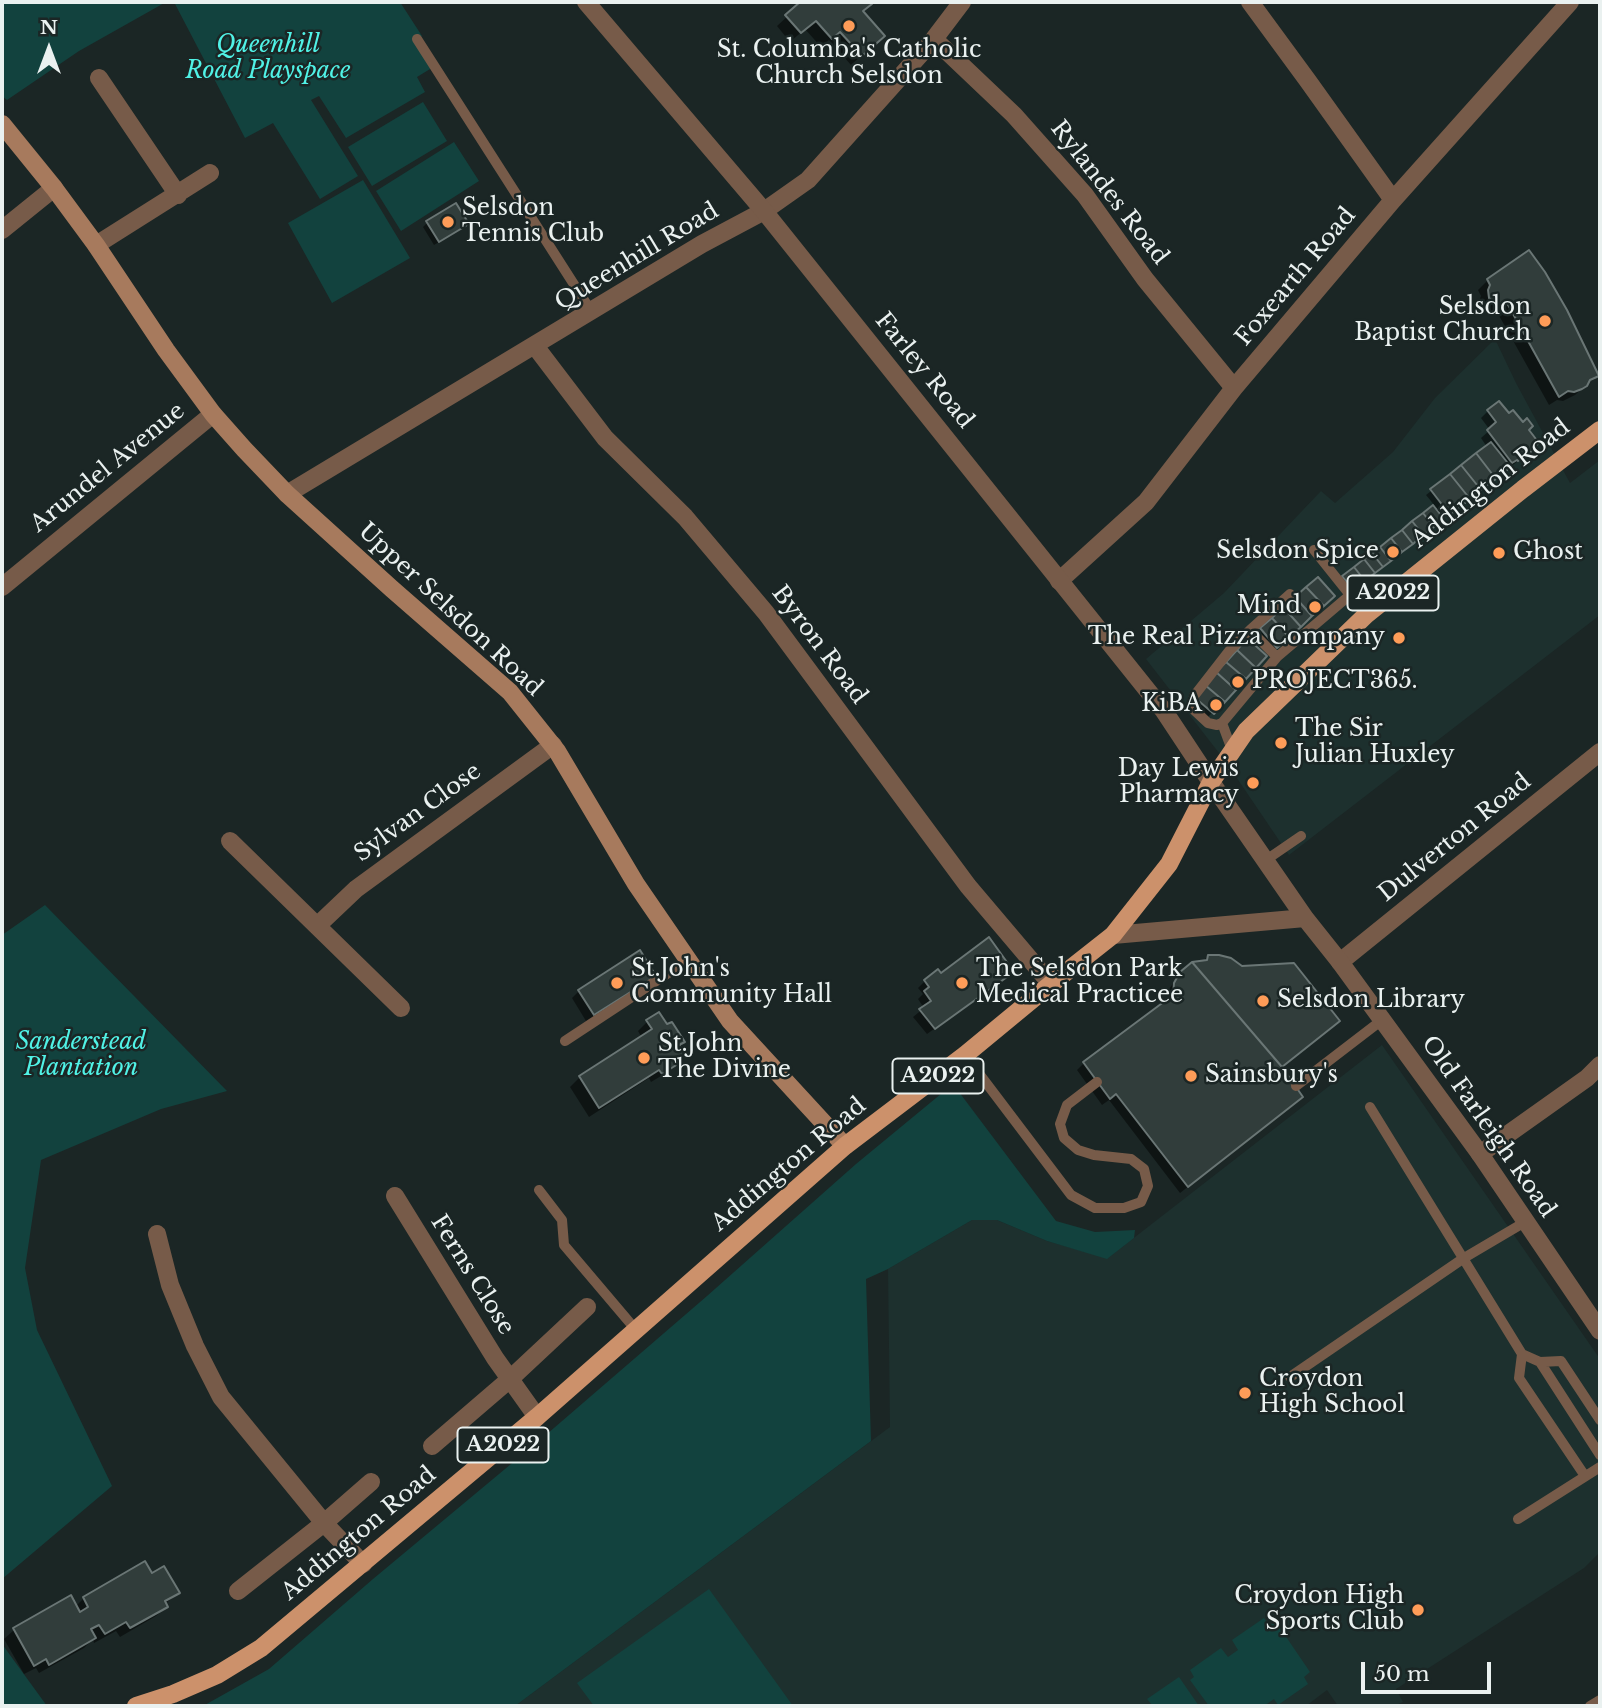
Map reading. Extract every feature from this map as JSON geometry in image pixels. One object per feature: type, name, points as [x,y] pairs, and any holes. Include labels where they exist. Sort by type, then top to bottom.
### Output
[{"type":"main road","name":"Upper Selsdon Road","points":[[2,124],[96,245],[166,350],[213,414],[244,449],[287,494],[510,692],[553,745],[636,884],[730,1021],[845,1146]]},
{"type":"main road","name":"Addington Road","points":[[136,1706],[217,1675],[261,1648],[537,1417],[845,1146],[965,1055],[1113,935],[1169,864],[1211,782],[1255,722],[1366,615],[1600,430]]},
{"type":"street","name":"Farley Road","points":[[586,2],[764,211],[971,468],[1164,711],[1211,782]]},
{"type":"street","name":"Queenhill Road","points":[[287,494],[702,244],[764,211],[808,180],[934,38],[962,2]]},
{"type":"street","points":[[1250,2],[1393,200]]},
{"type":"street","name":"Foxearth Road","points":[[1059,581],[1146,502],[1234,388],[1393,200],[1570,2]]},
{"type":"street","name":"Rylandes Road","points":[[934,38],[1014,115],[1085,195],[1145,279],[1234,388]]},
{"type":"street","points":[[99,78],[178,195]]},
{"type":"street","points":[[96,245],[210,173]]},
{"type":"street","points":[[2,230],[54,188]]},
{"type":"street","name":"Byron Road","points":[[536,346],[605,438],[685,517],[766,613],[968,886],[1051,984]]},
{"type":"street","name":"Arundel Avenue","points":[[2,587],[213,414]]},
{"type":"street","name":"Sylvan Close","points":[[317,926],[365,882],[553,745]]},
{"type":"street","name":"Dulverton Road","points":[[1340,962],[1600,751]]},
{"type":"street","name":"Old Farleigh Road","points":[[1211,782],[1306,918],[1480,1154],[1600,1331]]},
{"type":"street","points":[[230,841],[401,1008]]},
{"type":"street","points":[[1113,935],[1306,918]]},
{"type":"street","points":[[1480,1154],[1587,1078],[1600,1065]]},
{"type":"street","name":"Ferns Close","points":[[395,1196],[495,1358],[537,1417]]},
{"type":"street","points":[[157,1234],[170,1285],[195,1346],[221,1397],[324,1523],[363,1564]]},
{"type":"street","name":"Ferns Close","points":[[432,1446],[510,1379],[587,1307]]},
{"type":"street","points":[[238,1591],[324,1523],[370,1482]]},
{"type":"lane","points":[[418,39],[591,311]]},
{"type":"lane","points":[[1314,550],[1366,615]]},
{"type":"lane","points":[[1290,594],[1250,630],[1192,699],[1193,709],[1204,720],[1213,725],[1222,723],[1277,657],[1350,594]]},
{"type":"lane","points":[[1250,630],[1277,657]]},
{"type":"lane","points":[[1222,723],[1232,750]]},
{"type":"lane","points":[[1266,860],[1301,836]]},
{"type":"lane","points":[[565,1041],[688,960]]},
{"type":"lane","points":[[1296,1086],[1382,1020]]},
{"type":"lane","points":[[965,1055],[1071,1195],[1096,1208],[1124,1208],[1141,1202],[1148,1186],[1144,1169],[1131,1159],[1094,1155],[1078,1150],[1064,1138],[1060,1124],[1067,1105],[1097,1082]]},
{"type":"lane","points":[[1370,1107],[1522,1354],[1540,1362],[1561,1361],[1600,1420]]},
{"type":"lane","points":[[539,1190],[562,1220],[564,1245],[636,1330]]},
{"type":"lane","points":[[1290,1377],[1464,1258],[1525,1222]]},
{"type":"lane","points":[[1522,1354],[1519,1378],[1585,1476]]},
{"type":"lane","points":[[1540,1362],[1600,1455]]},
{"type":"lane","points":[[1518,1519],[1600,1467]]},
{"type":"lane","points":[[1590,1706],[1600,1700]]},
{"type":"shaded area","points":[[1495,339],[1570,483],[1600,460],[1600,615],[1289,855],[1226,762],[1146,659],[1224,593],[1321,491],[1335,503],[1393,452],[1435,398]]},
{"type":"shaded area","name":"Croydon High School","points":[[1382,1045],[1600,1359],[1600,1552],[1584,1568],[1396,1689],[1403,1702],[1394,1706],[1338,1706],[1327,1690],[1306,1706],[515,1706],[890,1427],[888,1269],[972,1220],[997,1220],[1047,1241],[1108,1258]]},
{"type":"green space","points":[[2,2],[166,2],[79,51],[7,100],[2,96]]},
{"type":"green space","name":"Queenhill Road Playspace","points":[[174,2],[400,2],[422,36],[418,39],[435,66],[417,77],[425,92],[346,138],[319,96],[311,100],[358,176],[320,199],[273,123],[245,138]]},
{"type":"green space","points":[[423,102],[447,141],[372,186],[348,147]]},
{"type":"green space","points":[[454,142],[479,181],[401,231],[376,191]]},
{"type":"green space","points":[[363,180],[410,258],[332,303],[288,223]]},
{"type":"green space","name":"Sanderstead Plantation","points":[[45,905],[227,1091],[161,1109],[41,1160],[25,1268],[37,1330],[112,1486],[2,1579],[2,935]]},
{"type":"green space","points":[[953,1084],[1056,1221],[1095,1232],[1135,1230],[1134,1238],[1107,1259],[1047,1241],[997,1220],[972,1220],[866,1279],[871,1441],[515,1706],[203,1706],[269,1669],[547,1434],[856,1164]]},
{"type":"green space","points":[[709,1589],[793,1706],[594,1706],[577,1683]]},
{"type":"green space","points":[[1264,1618],[1269,1626],[1276,1622],[1310,1672],[1304,1677],[1308,1684],[1278,1705],[1274,1699],[1264,1706],[1209,1706],[1190,1680],[1194,1677],[1190,1670],[1221,1648],[1228,1657],[1238,1650],[1232,1640]]},
{"type":"green space","points":[[2,1644],[47,1706],[2,1706]]},
{"type":"green space","points":[[1179,1677],[1199,1706],[1153,1706],[1147,1699]]},
{"type":"building","name":"St. Columba's Catholic Church Selsdon","points":[[800,2],[870,2],[872,4],[863,11],[885,36],[862,56],[840,32],[832,39],[816,21],[801,33],[785,15]]},
{"type":"building","name":"Selsdon Tennis Club","points":[[456,203],[469,224],[439,242],[426,221]]},
{"type":"building","name":"Selsdon Baptist Church","points":[[1529,250],[1567,310],[1599,376],[1590,380],[1582,389],[1568,391],[1559,397],[1507,303],[1499,305],[1489,298],[1490,285],[1487,279]]},
{"type":"building","points":[[1499,401],[1509,413],[1513,410],[1523,422],[1527,418],[1533,426],[1529,430],[1539,443],[1535,449],[1512,463],[1487,430],[1496,422],[1487,410]]},
{"type":"building","points":[[1491,442],[1511,467],[1496,479],[1476,453]]},
{"type":"building","points":[[1476,453],[1496,479],[1481,490],[1461,465]]},
{"type":"building","points":[[1461,465],[1481,490],[1470,499],[1450,474]]},
{"type":"building","points":[[1450,474],[1470,499],[1450,515],[1430,489]]},
{"type":"building","points":[[1433,505],[1444,519],[1434,527],[1423,513]]},
{"type":"building","points":[[1423,513],[1434,527],[1423,535],[1412,521]]},
{"type":"building","points":[[1412,521],[1423,535],[1413,544],[1402,530]]},
{"type":"building","points":[[1402,530],[1413,544],[1402,552],[1391,538]]},
{"type":"building","points":[[1391,538],[1402,552],[1391,561],[1380,547]]},
{"type":"building","points":[[1380,547],[1391,561],[1383,567],[1372,553]]},
{"type":"building","points":[[1372,553],[1383,567],[1375,573],[1364,559]]},
{"type":"building","points":[[1364,559],[1375,573],[1365,581],[1354,567]]},
{"type":"building","points":[[1354,567],[1365,581],[1353,590],[1342,576]]},
{"type":"building","points":[[1318,577],[1335,596],[1324,606],[1306,587]]},
{"type":"building","points":[[1306,587],[1324,606],[1312,616],[1295,597]]},
{"type":"building","points":[[1295,597],[1312,616],[1301,627],[1283,607]]},
{"type":"building","points":[[1283,607],[1301,627],[1289,637],[1272,618]]},
{"type":"building","points":[[1272,618],[1289,637],[1277,648],[1260,628]]},
{"type":"building","points":[[1247,638],[1267,656],[1256,668],[1237,650]]},
{"type":"building","points":[[1237,650],[1256,668],[1246,679],[1226,662]]},
{"type":"building","points":[[1226,662],[1246,679],[1236,690],[1216,672]]},
{"type":"building","points":[[1216,672],[1236,690],[1225,702],[1205,685]]},
{"type":"building","points":[[1205,685],[1225,702],[1214,714],[1194,697]]},
{"type":"building","name":"The Selsdon Park Medical Practicee","points":[[989,937],[1014,972],[935,1029],[919,1009],[931,1001],[924,991],[929,987],[924,980],[938,969],[941,973]]},
{"type":"building","name":"St.John's Community Hall","points":[[640,950],[656,976],[594,1015],[578,990]]},
{"type":"building","points":[[1208,955],[1231,958],[1242,966],[1294,963],[1340,1021],[1282,1067],[1192,962],[1207,960]]},
{"type":"building","name":"Sainsbury's","points":[[1192,962],[1282,1067],[1303,1097],[1188,1187],[1116,1094],[1110,1099],[1083,1062],[1173,995],[1174,983],[1180,972]]},
{"type":"building","name":"St.John The Divine","points":[[659,1012],[667,1024],[672,1022],[685,1042],[679,1045],[686,1055],[662,1074],[659,1070],[599,1108],[579,1076],[652,1029],[646,1020]]},
{"type":"building","points":[[145,1561],[152,1573],[164,1566],[180,1593],[165,1601],[168,1607],[130,1628],[126,1622],[105,1634],[99,1625],[91,1629],[96,1638],[49,1665],[46,1659],[34,1666],[13,1628],[71,1595],[80,1612],[88,1607],[83,1597]]},
{"type":"place","name":"St. Columba's Catholic Church Selsdon","points":[[849,26]]},
{"type":"place","name":"Selsdon Tennis Club","points":[[448,222]]},
{"type":"place","name":"Selsdon Baptist Church","points":[[1545,321]]},
{"type":"place","name":"Selsdon Spice","points":[[1393,552]]},
{"type":"place","name":"Ghost","points":[[1499,553]]},
{"type":"place","name":"Mind","points":[[1315,607]]},
{"type":"place","name":"The Real Pizza Company","points":[[1399,638]]},
{"type":"place","name":"PROJECT365.","points":[[1238,682]]},
{"type":"place","name":"KiBA","points":[[1216,705]]},
{"type":"place","name":"The Sir Julian Huxley","points":[[1281,743]]},
{"type":"place","name":"Day Lewis Pharmacy","points":[[1253,783]]},
{"type":"place","name":"St.John's Community Hall","points":[[617,983]]},
{"type":"place","name":"The Selsdon Park Medical Practicee","points":[[962,983]]},
{"type":"place","name":"Selsdon Library","points":[[1263,1001]]},
{"type":"place","name":"St.John The Divine","points":[[644,1058]]},
{"type":"place","name":"Sainsbury's","points":[[1191,1076]]},
{"type":"place","name":"Croydon High School","points":[[1245,1393]]},
{"type":"place","name":"Croydon High Sports Club","points":[[1418,1610]]}]
